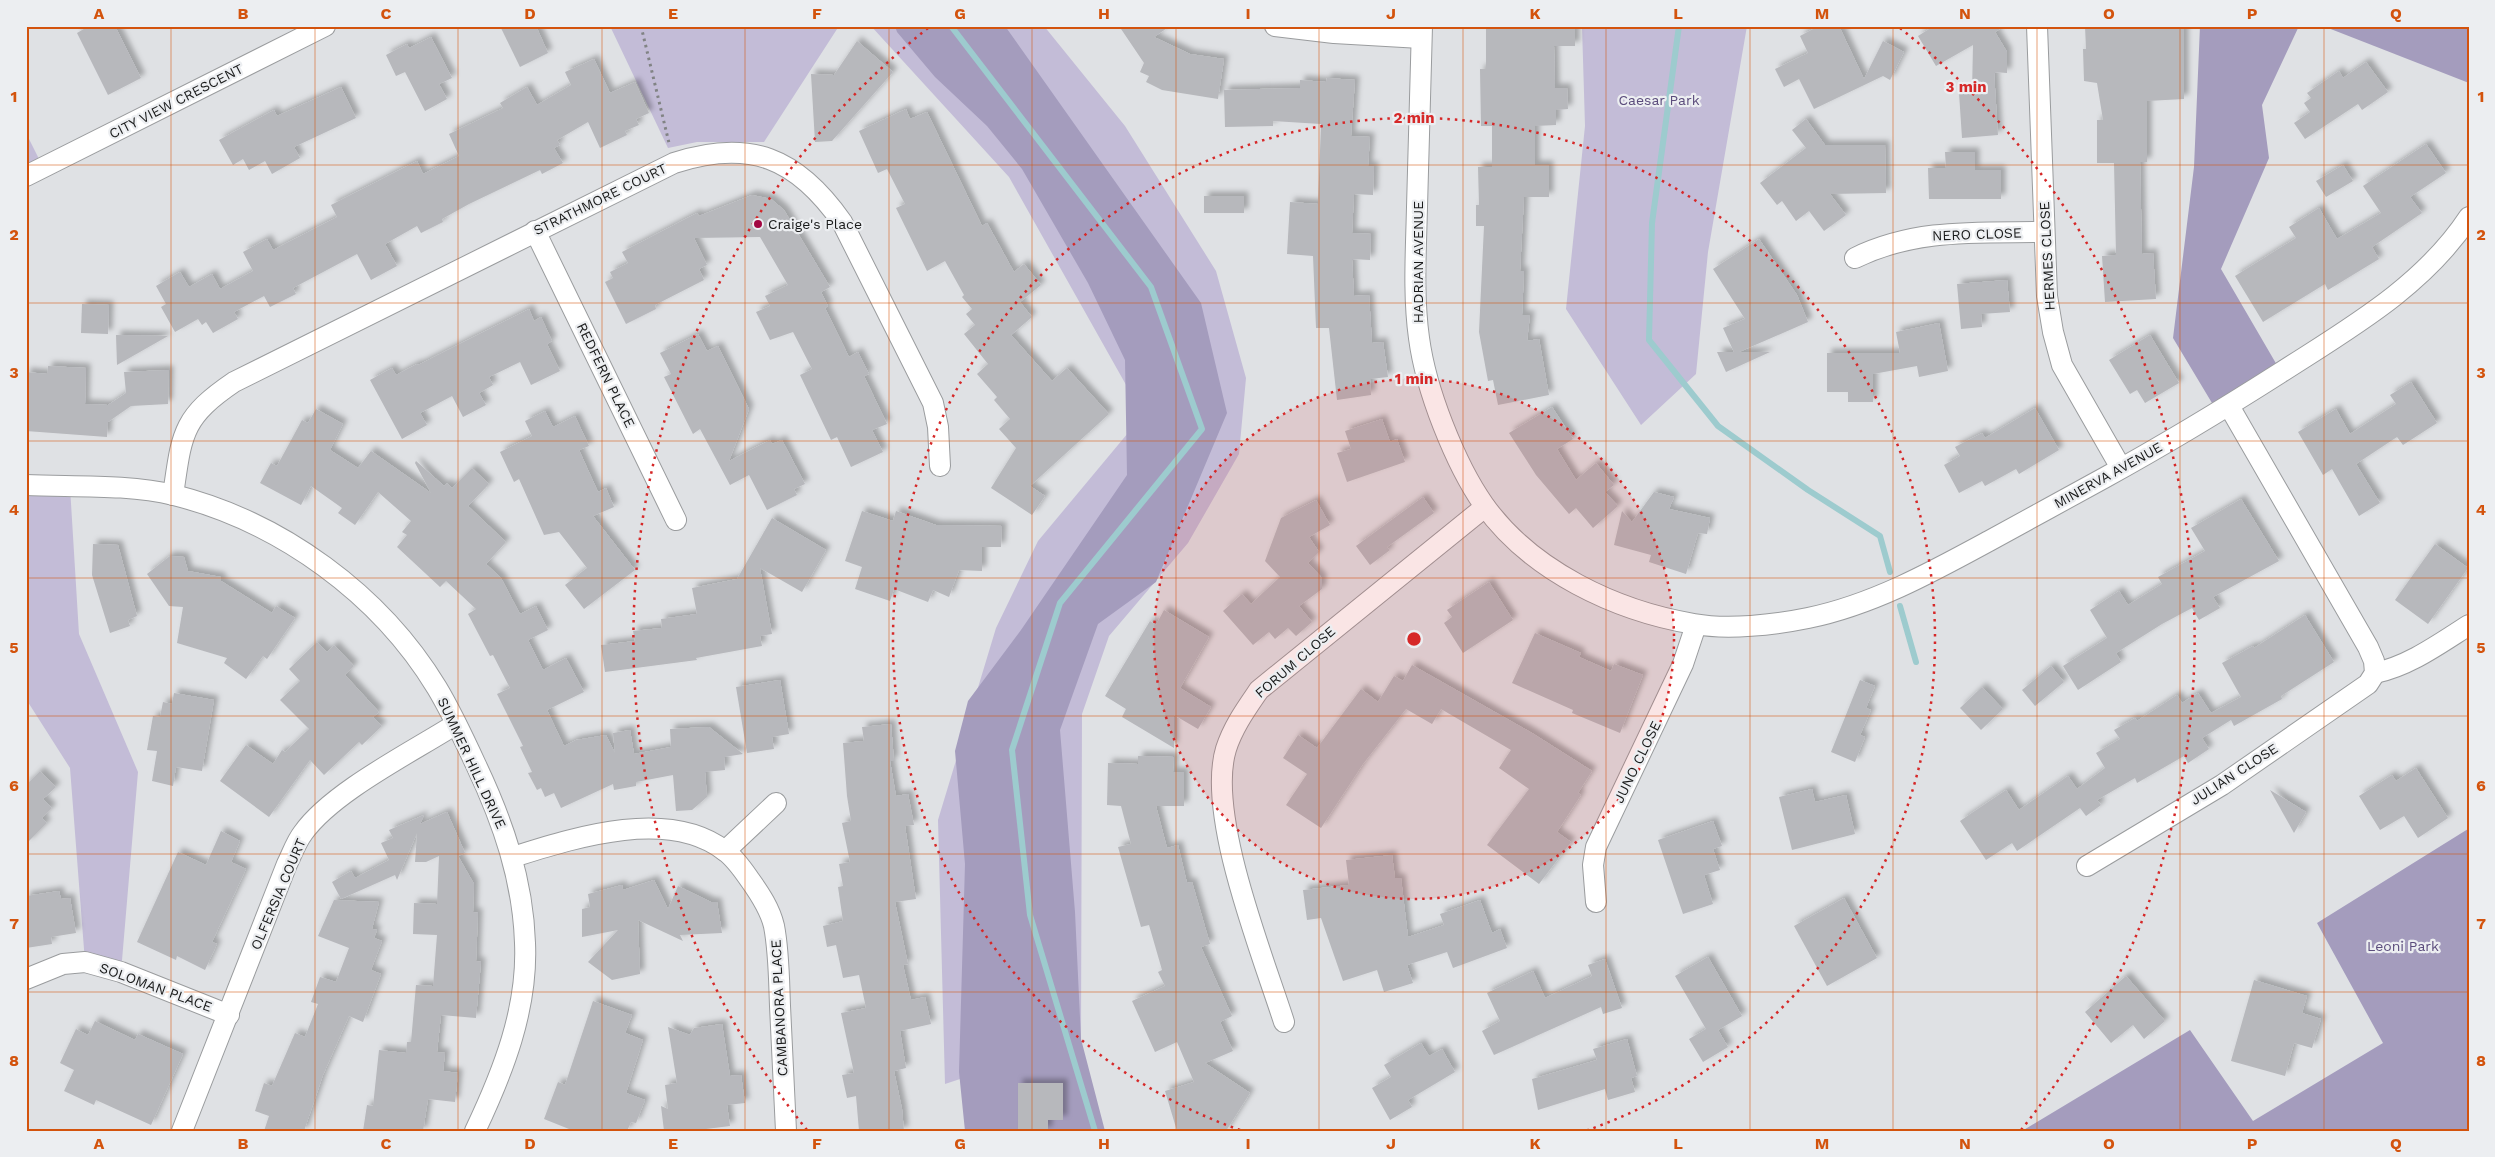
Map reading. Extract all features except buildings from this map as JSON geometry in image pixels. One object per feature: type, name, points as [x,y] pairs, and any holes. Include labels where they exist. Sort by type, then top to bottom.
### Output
[{"type":"street","name":"CITY VIEW CRESCENT","points":[[26,176],[325,26]]},
{"type":"street","points":[[1275,26],[1334,34],[1422,32]]},
{"type":"street","name":"HERMES CLOSE","points":[[2037,26],[2047,296],[2053,332],[2062,365],[2121,468]]},
{"type":"street","name":"HADRIAN AVENUE","points":[[1422,32],[1415,294],[1419,340],[1427,379],[1438,412],[1464,472],[1485,507],[1508,533],[1532,554],[1586,588],[1620,603],[1696,625]]},
{"type":"street","name":"STRATHMORE COURT","points":[[173,495],[180,446],[191,418],[209,399],[234,382],[674,163],[699,155],[729,151],[751,154],[783,164],[824,195],[842,222],[933,403],[938,427],[940,466]]},
{"type":"street","name":"MINERVA AVENUE","points":[[1696,625],[1766,624],[1810,618],[1855,605],[1947,564],[2229,406],[2364,319],[2432,262],[2459,232],[2469,217]]},
{"type":"street","name":"REDFERN PLACE","points":[[535,231],[676,520]]},
{"type":"street","name":"NERO CLOSE","points":[[1854,258],[1881,245],[1934,234],[2044,232]]},
{"type":"street","points":[[2229,406],[2368,646],[2374,661],[2374,673],[2393,668],[2416,658],[2469,625]]},
{"type":"street","name":"SUMMER HILL DRIVE","points":[[26,485],[126,489],[173,495],[223,512],[265,530],[306,553],[340,578],[382,616],[414,654],[437,688],[490,795],[513,857],[523,913],[526,945],[523,986],[516,1022],[504,1064],[475,1131]]},
{"type":"street","name":"FORUM CLOSE","points":[[1284,1022],[1242,890],[1227,828],[1220,786],[1226,750],[1239,718],[1259,690],[1485,507]]},
{"type":"street","name":"JUNO CLOSE","points":[[1596,902],[1593,865],[1596,847],[1684,664],[1696,625]]},
{"type":"street","name":"JULIAN CLOSE","points":[[2087,866],[2261,758],[2368,684],[2374,673]]},
{"type":"street","name":"OLFERSIA COURT","points":[[182,1131],[287,864],[302,834],[322,811],[345,793],[456,724]]},
{"type":"street","points":[[725,851],[776,803]]},
{"type":"street","name":"CAMBANORA PLACE","points":[[513,857],[555,844],[630,829],[657,828],[702,839],[725,851],[742,868],[762,897],[774,925],[778,956],[786,1131]]},
{"type":"street","name":"SOLOMAN PLACE","points":[[26,979],[63,964],[85,962],[121,972],[229,1015]]},
{"type":"path","points":[[641,26],[674,163]]},
{"type":"green space","points":[[610,26],[839,26],[764,142],[697,142],[668,148]]},
{"type":"green space","points":[[871,26],[1044,26],[1125,126],[1216,271],[1246,378],[1239,454],[1188,543],[1109,636],[1082,714],[1081,1039],[945,1084],[938,820],[996,628],[1038,541],[1143,415],[1009,177]]},
{"type":"green space","points":[[895,26],[1005,26],[1201,303],[1227,413],[1156,582],[1098,624],[1060,730],[1075,912],[1081,1039],[1105,1131],[965,1131],[959,1072],[965,864],[955,751],[968,701],[1021,630],[1127,475],[1125,360],[1088,283],[1022,169],[987,126],[935,77],[897,32]]},
{"type":"green space","name":"Caesar Park","points":[[1582,26],[1747,26],[1708,252],[1696,374],[1641,425],[1566,309],[1585,126]]},
{"type":"green space","points":[[2200,26],[2299,26],[2262,105],[2269,158],[2221,269],[2281,372],[2218,413],[2173,338],[2194,167]]},
{"type":"green space","points":[[2323,26],[2469,26],[2469,83]]},
{"type":"green space","points":[[26,133],[39,159],[26,166]]},
{"type":"green space","points":[[26,485],[70,487],[79,634],[138,772],[121,972],[85,962],[70,768],[26,699]]},
{"type":"green space","name":"Leoni Park","points":[[2468,829],[2469,1131],[2022,1131],[2190,1030],[2253,1121],[2383,1043],[2317,923]]},
{"type":"waterway","points":[[951,26],[1151,287],[1202,429],[1060,603],[1012,750],[1030,915],[1095,1131]]},
{"type":"waterway","points":[[1679,26],[1652,223],[1649,340],[1718,426],[1808,490],[1880,536],[1890,572]]},
{"type":"waterway","points":[[1900,606],[1916,662]]},
{"type":"place","name":"Craige's Place","points":[[758,224]]}]
